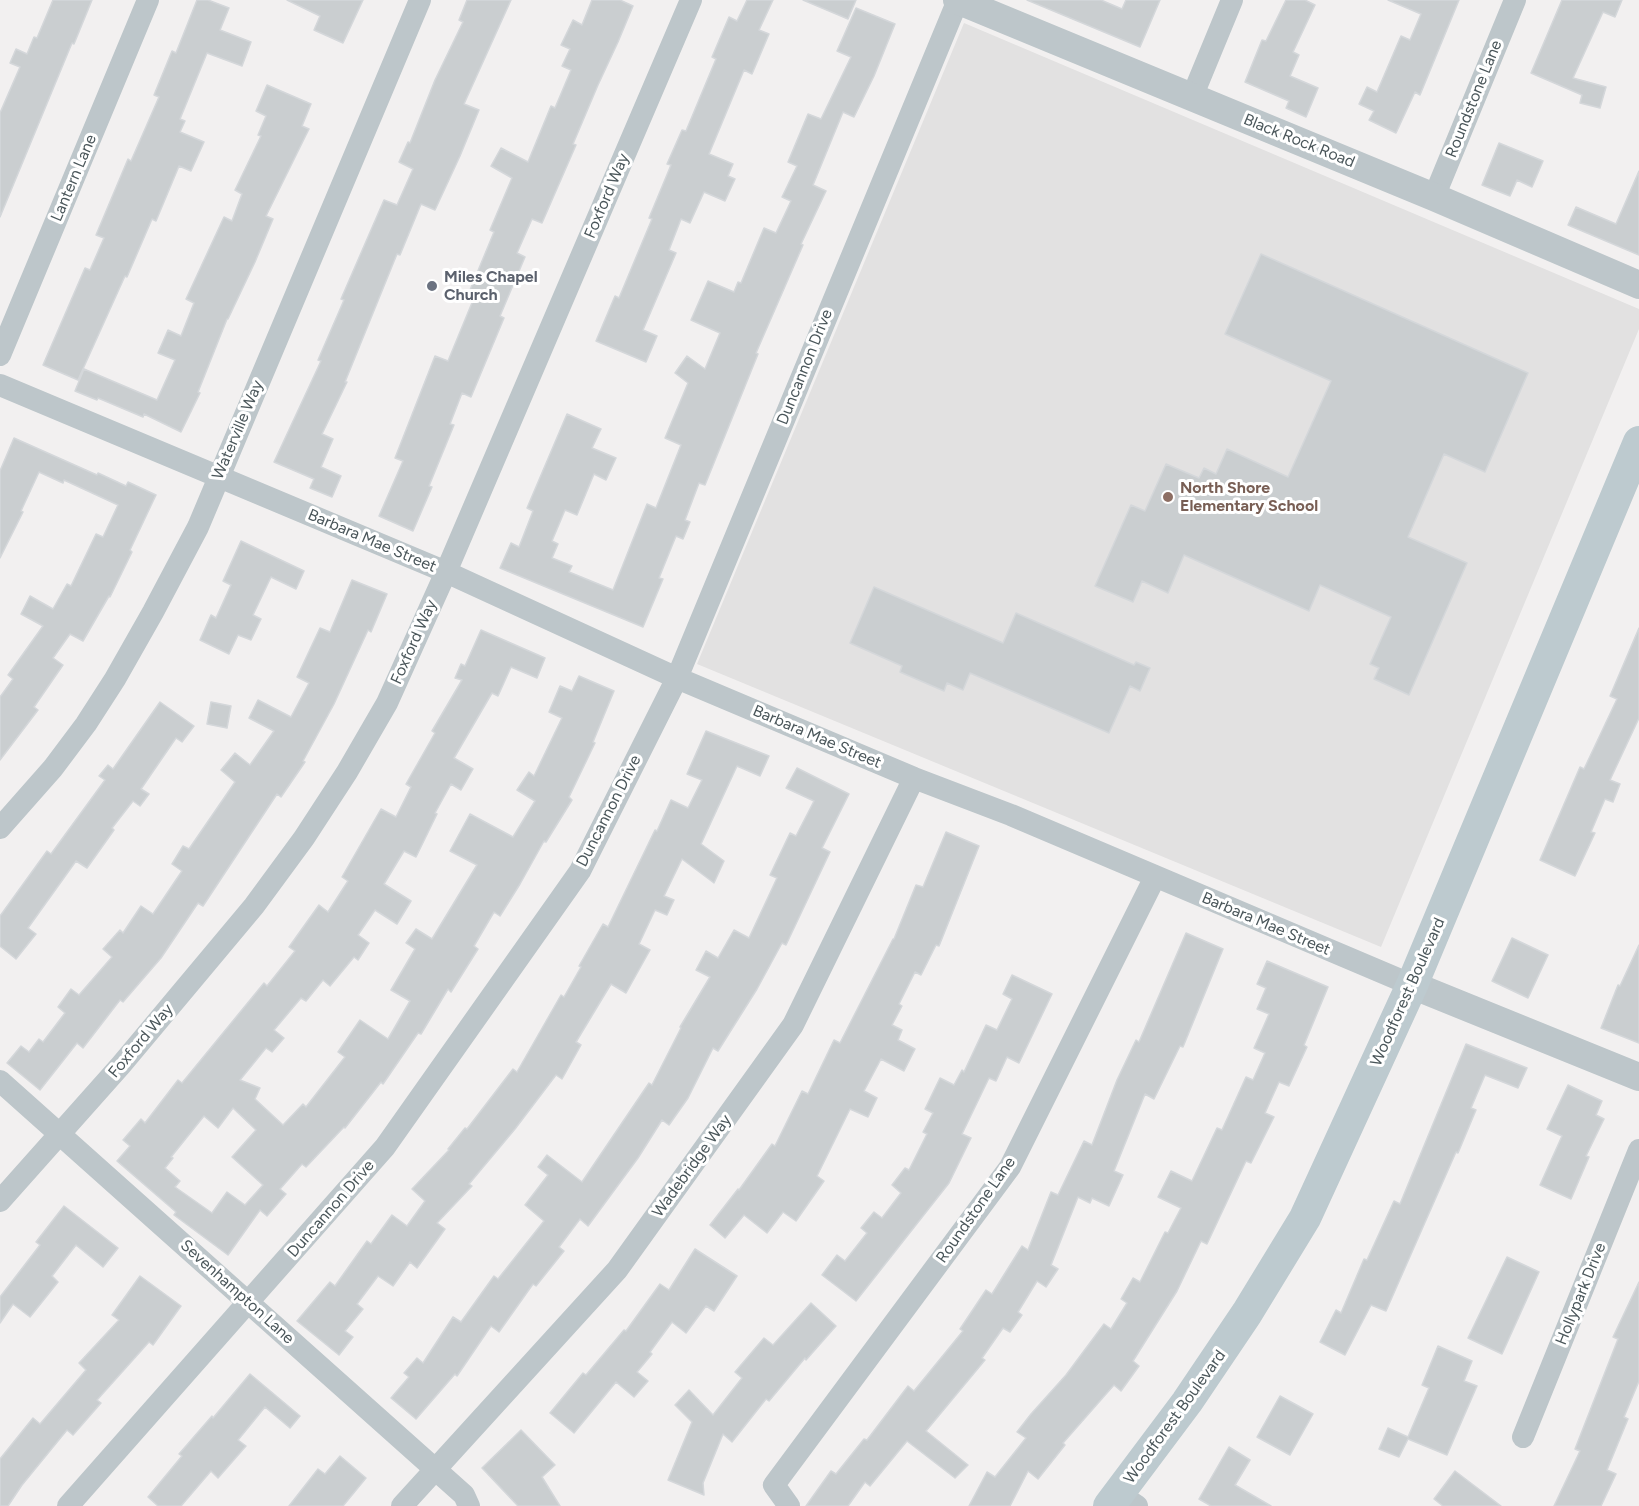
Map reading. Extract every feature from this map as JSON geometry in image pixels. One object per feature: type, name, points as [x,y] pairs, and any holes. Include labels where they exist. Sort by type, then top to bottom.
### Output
[{"type":"main road","name":"Woodforest Boulevard","points":[[1122,1502],[1241,1323],[1305,1218],[1412,985],[1639,442]]},
{"type":"street","name":"Lantern Lane","points":[[0,355],[148,0]]},
{"type":"street","name":"Waterville Way","points":[[0,828],[53,768],[86,724],[115,678],[198,527],[420,0]]},
{"type":"street","name":"Foxford Way","points":[[0,1201],[121,1065],[254,906],[304,838],[347,772],[387,703],[446,572],[691,0]]},
{"type":"street","name":"Black Rock Road","points":[[958,0],[1434,197],[1639,285]]},
{"type":"street","name":"Duncannon Drive","points":[[68,1506],[385,1148],[580,871],[677,678],[958,0]]},
{"type":"street","points":[[1192,97],[1232,0]]},
{"type":"street","name":"Roundstone Lane","points":[[1434,197],[1515,0]]},
{"type":"street","name":"Barbara Mae Street","points":[[0,385],[446,572],[677,678],[914,778],[1011,815],[1412,985],[1639,1077]]},
{"type":"street","name":"Wadebridge Way","points":[[402,1506],[617,1270],[794,1025],[914,778]]},
{"type":"street","name":"Roundstone Lane","points":[[789,1506],[774,1485],[1010,1167],[1155,878]]},
{"type":"street","name":"Sevenhampton Lane","points":[[0,1081],[464,1496],[469,1506]]},
{"type":"street","name":"Hollypark Drive","points":[[1523,1437],[1639,1150]]},
{"type":"shaded area","name":"North Shore Elementary School","points":[[964,23],[1639,309],[1639,329],[1381,947],[697,664]]},
{"type":"building","points":[[53,0],[92,0],[0,217],[0,113],[20,67],[10,63],[16,49],[27,54],[34,37],[37,38]]},
{"type":"building","points":[[197,0],[208,0],[229,8],[220,30],[251,42],[242,66],[207,53],[180,119],[185,121],[180,132],[204,142],[191,171],[179,166],[156,221],[152,219],[78,380],[43,365],[85,268],[90,270],[104,238],[96,235],[128,159],[131,161],[159,97],[154,95],[172,51],[176,53]]},
{"type":"building","points":[[287,0],[363,0],[343,43],[314,30],[320,16]]},
{"type":"building","points":[[467,0],[511,0],[464,104],[479,110],[460,156],[435,210],[421,204],[400,255],[397,254],[345,382],[347,382],[322,434],[333,439],[321,467],[341,476],[332,497],[310,488],[314,479],[274,462],[321,361],[318,360],[344,300],[341,299],[384,200],[397,205],[413,169],[399,162],[408,142],[410,143],[435,80],[463,22],[459,20]]},
{"type":"building","points":[[592,0],[620,0],[633,6],[573,144],[576,145],[542,223],[532,219],[517,253],[525,257],[500,316],[504,318],[471,397],[462,393],[450,424],[454,425],[429,486],[432,487],[413,531],[379,516],[403,461],[395,458],[435,356],[448,361],[476,293],[470,290],[494,232],[490,230],[512,178],[491,166],[501,148],[528,162],[551,106],[555,108],[571,70],[562,66],[570,49],[561,45],[573,20],[582,25]]},
{"type":"building","points":[[747,0],[773,0],[759,30],[769,34],[752,74],[744,70],[709,154],[733,164],[728,176],[735,179],[725,201],[704,192],[690,223],[681,219],[669,250],[676,253],[643,330],[657,336],[646,362],[596,341],[615,296],[619,298],[652,219],[649,218],[671,165],[667,164],[682,130],[686,131],[716,59],[712,57],[729,17],[737,21]]},
{"type":"building","points":[[803,0],[856,0],[848,19]]},
{"type":"building","points":[[1027,0],[1101,0],[1122,9],[1126,0],[1160,0],[1140,47]]},
{"type":"building","points":[[1286,0],[1305,0],[1315,5],[1293,52],[1299,55],[1290,76],[1318,88],[1306,117],[1286,108],[1289,101],[1245,82],[1262,40],[1266,41]]},
{"type":"building","points":[[1388,0],[1459,0],[1420,95],[1415,92],[1396,133],[1369,120],[1374,111],[1359,104],[1367,87],[1377,92],[1401,36],[1410,40],[1421,14]]},
{"type":"building","points":[[1562,0],[1622,0],[1615,17],[1603,12],[1573,78],[1606,87],[1600,108],[1580,103],[1582,95],[1531,73]]},
{"type":"building","points":[[856,8],[895,24],[854,117],[843,112],[813,185],[826,191],[801,244],[803,245],[756,353],[758,354],[705,485],[699,483],[685,520],[690,522],[683,539],[676,536],[659,578],[663,579],[643,627],[500,568],[511,543],[519,547],[533,511],[527,508],[567,414],[601,429],[592,448],[616,458],[606,480],[594,474],[577,515],[565,510],[552,541],[558,544],[552,558],[572,566],[569,572],[613,590],[647,504],[656,508],[681,445],[665,438],[688,383],[675,373],[687,356],[705,369],[720,333],[691,320],[708,281],[734,292],[738,282],[741,283],[764,228],[776,233],[791,201],[782,197],[797,166],[788,162],[808,114],[821,119],[851,57],[837,51]]},
{"type":"building","points":[[267,85],[311,104],[302,126],[309,129],[266,216],[273,219],[227,319],[198,392],[200,393],[181,432],[144,414],[143,417],[75,391],[84,369],[157,400],[175,360],[158,353],[168,330],[181,336],[194,303],[186,299],[224,217],[232,221],[242,194],[235,190],[261,136],[258,135],[266,116],[256,111]]},
{"type":"building","points":[[1499,143],[1543,161],[1532,187],[1517,180],[1510,196],[1482,185]]},
{"type":"building","points":[[1639,171],[1639,255],[1568,225],[1576,207],[1616,224]]},
{"type":"building","points":[[1261,254],[1528,373],[1485,472],[1444,454],[1408,537],[1467,563],[1409,695],[1374,679],[1379,668],[1370,664],[1391,617],[1320,585],[1309,611],[1184,555],[1168,593],[1142,581],[1133,602],[1095,586],[1131,505],[1145,511],[1166,464],[1199,478],[1204,468],[1216,474],[1227,449],[1288,477],[1331,381],[1225,334]]},
{"type":"building","points":[[14,438],[97,475],[98,473],[126,486],[128,482],[156,495],[110,597],[83,641],[70,634],[53,658],[63,665],[34,707],[38,710],[0,760],[0,697],[13,679],[8,675],[43,626],[21,614],[30,596],[53,609],[67,584],[71,586],[96,534],[103,537],[118,505],[64,480],[63,483],[39,472],[21,511],[23,512],[0,558],[0,471]]},
{"type":"building","points":[[241,541],[304,571],[296,589],[271,577],[253,615],[261,619],[251,640],[238,635],[229,654],[200,640],[211,615],[216,618],[231,585],[223,581]]},
{"type":"building","points":[[352,580],[387,594],[371,632],[368,630],[334,704],[303,761],[305,762],[281,797],[277,794],[203,906],[198,903],[161,958],[123,1002],[120,1000],[83,1048],[77,1043],[40,1090],[7,1063],[21,1046],[29,1052],[39,1039],[43,1042],[65,1013],[58,1007],[71,989],[79,995],[112,957],[103,949],[120,930],[123,933],[141,906],[153,914],[182,871],[172,864],[183,846],[189,849],[235,782],[221,770],[235,753],[250,765],[274,731],[249,718],[258,700],[291,717],[309,683],[297,677],[320,628],[330,632]]},
{"type":"building","points":[[874,587],[1003,643],[1016,613],[1134,665],[1136,662],[1150,668],[1140,691],[1130,686],[1109,733],[970,673],[963,690],[947,683],[944,691],[900,672],[902,666],[850,643]]},
{"type":"building","points":[[1639,628],[1639,718],[1610,780],[1620,784],[1613,802],[1605,799],[1591,832],[1595,833],[1575,876],[1540,860],[1580,767],[1584,769],[1617,699],[1610,696]]},
{"type":"building","points":[[481,630],[545,658],[537,678],[511,667],[498,696],[492,693],[454,758],[473,769],[461,790],[451,784],[435,813],[437,814],[416,857],[404,851],[384,884],[411,901],[397,924],[375,910],[358,935],[369,943],[358,960],[354,957],[330,986],[323,980],[306,1001],[301,998],[274,1030],[284,1038],[272,1052],[266,1048],[240,1080],[260,1088],[255,1099],[283,1125],[303,1104],[306,1107],[345,1057],[338,1052],[360,1020],[388,1039],[410,1001],[391,990],[415,949],[406,943],[416,929],[432,939],[477,865],[450,851],[470,814],[513,837],[535,801],[517,790],[529,772],[534,776],[562,718],[549,712],[560,686],[572,691],[579,676],[614,691],[593,742],[595,743],[569,797],[572,800],[546,842],[544,841],[500,916],[494,912],[474,946],[478,949],[451,992],[448,989],[421,1034],[418,1033],[383,1084],[381,1082],[345,1128],[306,1167],[302,1164],[280,1189],[286,1194],[267,1216],[260,1210],[228,1255],[174,1215],[176,1212],[117,1161],[130,1146],[123,1140],[141,1119],[145,1123],[178,1080],[182,1083],[264,983],[267,986],[295,951],[289,947],[319,905],[328,912],[348,881],[342,877],[381,809],[396,817],[411,787],[406,784],[435,733],[432,731],[462,680],[455,678],[461,664],[465,666]],"holes":[[[233,1108],[256,1130],[232,1157],[263,1185],[245,1205],[227,1192],[212,1213],[175,1187],[180,1181],[165,1168],[173,1158],[171,1157],[204,1116],[218,1128]]]},
{"type":"building","points":[[160,702],[194,726],[182,742],[176,738],[141,789],[149,794],[140,806],[133,801],[112,828],[114,830],[87,868],[76,861],[28,928],[36,934],[16,959],[0,946],[0,916],[47,851],[51,854],[105,780],[99,776],[108,765],[113,769]]},
{"type":"building","points":[[211,702],[231,706],[227,728],[207,724]]},
{"type":"building","points":[[706,731],[769,756],[760,776],[737,766],[701,844],[724,861],[714,883],[682,859],[664,896],[674,900],[667,915],[655,910],[639,944],[650,950],[626,993],[611,984],[576,1042],[581,1045],[562,1079],[556,1075],[469,1184],[472,1186],[437,1223],[445,1229],[417,1268],[410,1262],[393,1286],[378,1276],[357,1304],[363,1309],[345,1331],[353,1337],[339,1355],[297,1321],[330,1282],[335,1286],[367,1241],[371,1244],[392,1215],[407,1226],[425,1201],[412,1189],[449,1150],[465,1128],[467,1129],[513,1069],[517,1072],[561,995],[564,997],[603,924],[608,927],[671,800],[688,808],[702,780],[687,774]]},
{"type":"building","points":[[797,768],[849,794],[822,848],[830,852],[786,945],[782,943],[757,989],[718,1051],[713,1048],[688,1098],[669,1125],[662,1120],[638,1158],[588,1226],[580,1219],[559,1247],[564,1251],[536,1286],[533,1284],[499,1332],[491,1326],[457,1376],[455,1374],[416,1419],[391,1398],[409,1377],[404,1373],[417,1358],[423,1363],[453,1317],[461,1322],[494,1276],[498,1279],[544,1221],[525,1205],[548,1175],[538,1167],[547,1155],[582,1182],[649,1083],[652,1085],[680,1027],[710,977],[696,970],[706,951],[718,958],[734,930],[749,938],[777,878],[770,875],[790,833],[796,836],[814,801],[786,788]]},
{"type":"building","points":[[946,832],[979,846],[939,946],[936,945],[921,975],[915,972],[899,1004],[902,1006],[892,1025],[902,1030],[898,1040],[915,1049],[904,1071],[881,1059],[864,1091],[877,1098],[868,1117],[850,1109],[817,1176],[824,1181],[796,1221],[783,1212],[767,1233],[744,1215],[725,1238],[710,1225],[772,1144],[775,1146],[802,1091],[808,1094],[834,1040],[840,1043],[894,939],[916,885],[923,887]]},
{"type":"building","points":[[1186,933],[1223,949],[1183,1047],[1180,1046],[1154,1099],[1145,1094],[1114,1171],[1123,1175],[1109,1206],[1092,1198],[1090,1203],[1078,1197],[1051,1265],[1058,1269],[1046,1287],[1037,1281],[1018,1312],[1022,1315],[1010,1332],[1003,1328],[982,1358],[985,1360],[926,1431],[968,1465],[955,1478],[907,1441],[870,1486],[865,1482],[848,1506],[806,1506],[831,1471],[836,1474],[864,1439],[867,1440],[908,1386],[914,1391],[963,1331],[960,1329],[986,1290],[992,1294],[1022,1246],[1028,1250],[1051,1192],[1058,1195],[1084,1141],[1092,1145],[1117,1080],[1136,1040],[1139,1042]]},
{"type":"building","points":[[1512,938],[1548,955],[1528,998],[1492,981]]},
{"type":"building","points":[[1639,945],[1639,1043],[1601,1028],[1618,985],[1620,986]]},
{"type":"building","points":[[1267,961],[1328,987],[1304,1045],[1307,1047],[1289,1086],[1279,1082],[1265,1113],[1274,1117],[1251,1163],[1246,1161],[1207,1244],[1201,1241],[1177,1291],[1133,1361],[1139,1366],[1121,1391],[1114,1385],[1063,1443],[1065,1445],[1038,1479],[1028,1471],[1010,1506],[969,1506],[987,1472],[995,1477],[1026,1438],[1017,1432],[1031,1414],[1066,1375],[1104,1324],[1111,1329],[1127,1303],[1121,1299],[1133,1278],[1140,1282],[1165,1232],[1168,1233],[1181,1208],[1158,1197],[1171,1171],[1192,1181],[1217,1128],[1222,1130],[1246,1077],[1253,1080],[1265,1053],[1254,1048],[1269,1014],[1257,1009],[1266,988],[1257,984]]},
{"type":"building","points":[[1012,975],[1052,994],[1019,1063],[1007,1057],[996,1081],[989,1078],[962,1134],[971,1138],[949,1183],[856,1301],[822,1275],[837,1255],[845,1261],[867,1233],[861,1228],[874,1212],[882,1218],[901,1193],[892,1185],[905,1168],[909,1170],[927,1134],[923,1132],[933,1113],[925,1109],[940,1078],[954,1085],[962,1070],[964,1072],[986,1025],[997,1030],[1012,999],[1003,994]]},
{"type":"building","points":[[1466,1044],[1527,1068],[1518,1088],[1485,1075],[1471,1108],[1476,1110],[1458,1153],[1456,1152],[1386,1311],[1371,1305],[1345,1355],[1320,1342],[1336,1310],[1341,1313],[1364,1259],[1367,1260],[1394,1201],[1400,1204]]},
{"type":"building","points":[[1568,1085],[1602,1101],[1596,1115],[1604,1119],[1586,1156],[1589,1157],[1571,1199],[1540,1185],[1562,1136],[1547,1129]]},
{"type":"building","points":[[64,1206],[118,1248],[103,1267],[76,1245],[52,1276],[58,1282],[30,1317],[13,1304],[0,1323],[0,1297],[40,1245],[36,1242]]},
{"type":"building","points":[[695,1249],[737,1276],[714,1311],[706,1306],[686,1333],[672,1322],[650,1352],[652,1354],[637,1372],[648,1381],[634,1397],[616,1382],[574,1433],[550,1413],[583,1373],[586,1375],[624,1330],[626,1331],[660,1284],[669,1290]]},
{"type":"building","points":[[1507,1257],[1539,1272],[1502,1354],[1468,1338]]},
{"type":"building","points":[[140,1276],[181,1306],[153,1345],[149,1342],[97,1400],[101,1403],[73,1435],[67,1430],[22,1485],[8,1506],[0,1506],[0,1459],[33,1418],[40,1424],[86,1370],[79,1363],[119,1320],[112,1315]]},
{"type":"building","points":[[1639,1282],[1639,1381],[1624,1417],[1628,1419],[1607,1470],[1616,1474],[1601,1506],[1554,1506],[1580,1451],[1575,1449],[1618,1339],[1613,1337]]},
{"type":"building","points":[[811,1303],[836,1326],[769,1401],[766,1399],[732,1442],[723,1434],[703,1483],[704,1495],[668,1480],[692,1422],[675,1405],[689,1390],[713,1415],[742,1378],[735,1372],[764,1338],[773,1345]]},
{"type":"building","points":[[1438,1346],[1472,1361],[1464,1381],[1477,1386],[1447,1455],[1408,1439],[1399,1457],[1379,1449],[1388,1428],[1408,1437],[1429,1388],[1422,1385]]},
{"type":"building","points":[[250,1374],[300,1416],[290,1428],[265,1407],[238,1440],[246,1446],[218,1478],[211,1471],[181,1506],[158,1506],[148,1497],[182,1456],[179,1454]]},
{"type":"building","points":[[1280,1396],[1313,1414],[1290,1455],[1257,1437]]},
{"type":"building","points":[[521,1430],[555,1465],[542,1477],[560,1506],[518,1506],[482,1468]]},
{"type":"building","points":[[1229,1447],[1250,1460],[1235,1485],[1271,1506],[1211,1506],[1199,1499]]},
{"type":"building","points":[[340,1456],[366,1478],[343,1506],[289,1506],[318,1469],[325,1474]]},
{"type":"building","points":[[1455,1471],[1501,1506],[1443,1506],[1434,1499]]},
{"type":"place","name":"Miles Chapel Church","points":[[432,286]]},
{"type":"place","name":"North Shore Elementary School","points":[[1168,497]]}]
